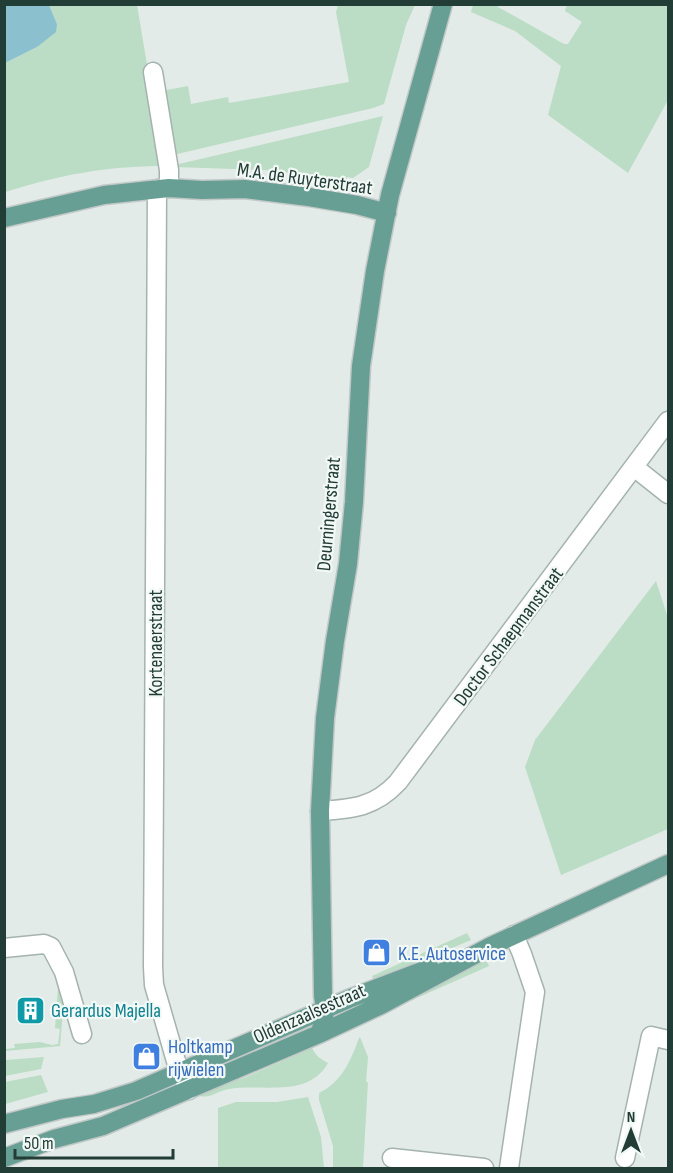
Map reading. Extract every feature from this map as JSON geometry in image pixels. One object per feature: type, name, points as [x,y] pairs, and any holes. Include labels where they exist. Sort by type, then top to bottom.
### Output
[{"type":"main road","name":"Deurningerstraat","points":[[320,1034],[325,1021],[320,811],[325,718],[348,564],[361,366],[375,271],[390,195],[443,4]]},
{"type":"main road","name":"M.A. de Ruyterstraat","points":[[4,218],[104,195],[163,189],[245,189],[357,205],[387,213]]},
{"type":"main road","name":"Oldenzaalsestraat","points":[[4,1158],[54,1139],[102,1126],[320,1034],[381,1005],[491,946],[669,864]]},
{"type":"main road","name":"Oldenzaalsestraat","points":[[4,1124],[62,1109],[94,1104],[136,1091],[366,992],[491,946]]},
{"type":"street","name":"Kortenaerstraat","points":[[153,72],[169,170],[163,189],[153,967],[154,985],[173,1053],[189,1090]]},
{"type":"street","name":"Doctor Schaepmanstraat","points":[[320,811],[348,809],[371,802],[387,793],[398,782],[669,421]]},
{"type":"street","points":[[634,467],[669,494]]},
{"type":"street","points":[[509,1168],[535,992],[514,935]]},
{"type":"street","points":[[4,948],[44,944],[51,947],[64,972],[82,1034]]},
{"type":"street","points":[[625,1158],[651,1036],[669,1040]]},
{"type":"street","points":[[392,1158],[484,1168]]},
{"type":"green space","points":[[49,5],[137,5],[164,166],[83,173],[5,192],[5,63],[37,47],[57,24]]},
{"type":"green space","points":[[338,5],[415,5],[406,25],[384,104],[173,155],[161,91],[188,86],[191,104],[228,97],[229,103],[349,82],[336,12]]},
{"type":"green space","points":[[473,5],[497,5],[564,44],[568,44],[582,22],[565,11],[567,5],[668,5],[668,100],[628,173],[548,115],[561,66],[515,31],[471,12]]},
{"type":"green space","points":[[383,116],[369,167],[353,178],[347,177],[346,183],[265,170],[175,167],[175,165]]},
{"type":"green space","points":[[656,581],[668,618],[668,829],[561,875],[525,767],[535,740]]},
{"type":"green space","points":[[467,933],[471,940],[374,981],[372,976]]},
{"type":"green space","points":[[486,959],[489,966],[410,1001],[408,997]]},
{"type":"green space","points":[[58,988],[65,988],[60,1046],[5,1051],[5,1049],[15,1048],[14,1044],[40,1042],[58,1044],[60,1029],[55,1028]]},
{"type":"green space","points":[[360,1037],[368,1057],[363,1168],[333,1168],[333,1146],[319,1093],[340,1077]]},
{"type":"green space","points":[[312,1048],[318,1057],[328,1063],[309,1081],[283,1087],[229,1089],[204,1097],[194,1094],[244,1078]]},
{"type":"green space","points":[[44,1057],[41,1069],[5,1076],[5,1060]]},
{"type":"green space","points":[[41,1075],[48,1092],[5,1104],[5,1082]]},
{"type":"green space","points":[[308,1097],[321,1137],[324,1168],[218,1168],[218,1108],[236,1102],[277,1102]]},
{"type":"water","points":[[5,4],[49,5],[57,24],[56,32],[37,47],[5,63]]},
{"type":"place","name":"K.E. Autoservice","points":[[377,953]]},
{"type":"place","name":"Gerardus Majella","points":[[30,1010]]},
{"type":"place","name":"Holtkamp rijwielen","points":[[147,1057]]}]
